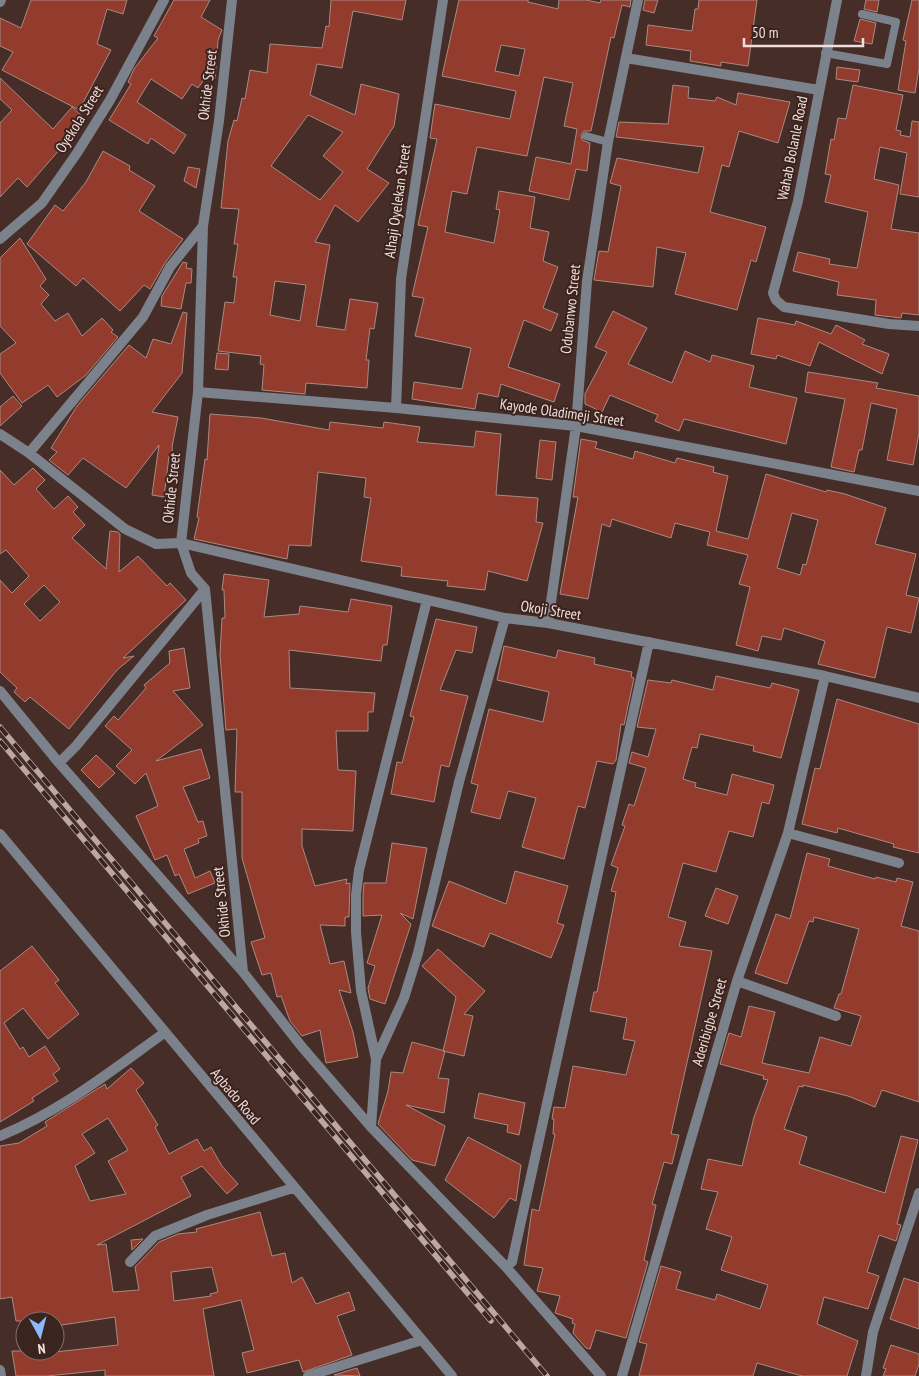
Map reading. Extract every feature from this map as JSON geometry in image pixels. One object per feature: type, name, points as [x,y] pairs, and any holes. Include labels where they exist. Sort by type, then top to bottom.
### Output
[{"type":"street","name":"Oyekola Street","points":[[0,239],[42,203],[77,154],[114,92],[164,0]]},
{"type":"street","name":"Okhide Street","points":[[232,0],[219,121],[203,226],[198,392],[181,542],[191,573],[205,589],[243,972]]},
{"type":"street","name":"Alhaji Oyelekan Street","points":[[396,408],[401,279],[443,0]]},
{"type":"street","name":"Odubanwo Street","points":[[548,623],[576,426],[587,281],[608,142],[638,0]]},
{"type":"street","name":"Wahab Bolanle Road","points":[[837,0],[825,53],[798,202],[773,293],[776,300],[784,307],[889,324],[919,326]]},
{"type":"street","points":[[626,58],[819,90]]},
{"type":"street","points":[[29,453],[143,317],[170,267],[203,226]]},
{"type":"street","name":"Kayode Oladimeji Street","points":[[198,392],[396,408],[576,426],[919,491]]},
{"type":"street","name":"Okoji Street","points":[[0,434],[29,453],[125,529],[156,544],[181,542],[505,618],[548,623],[650,642],[824,676],[919,698]]},
{"type":"street","points":[[59,763],[76,746],[205,589]]},
{"type":"street","points":[[371,1127],[376,1059],[361,992],[356,932],[356,895],[359,870],[427,600]]},
{"type":"street","points":[[376,1059],[404,998],[418,953],[459,782],[505,618]]},
{"type":"street","points":[[506,1267],[512,1262],[650,642]]},
{"type":"street","name":"Aderibigbe Street","points":[[622,1376],[737,981],[788,833],[824,676]]},
{"type":"street","points":[[0,691],[59,763],[243,972],[302,1048],[371,1127],[506,1267],[601,1376]]},
{"type":"street","points":[[788,833],[899,864]]},
{"type":"street","name":"Agbado Road","points":[[0,834],[164,1033],[452,1376]]},
{"type":"street","points":[[737,981],[836,1016]]},
{"type":"street","points":[[0,1136],[41,1118],[66,1103],[164,1033]]},
{"type":"street","points":[[130,1262],[155,1236],[207,1215],[294,1188]]},
{"type":"street","points":[[866,1376],[873,1332],[919,1193]]},
{"type":"street","points":[[308,1376],[422,1340]]},
{"type":"street","points":[[0,1370],[1,1376]]},
{"type":"lane","points":[[825,53],[887,64],[896,22],[862,14]]},
{"type":"lane","points":[[586,136],[608,142]]},
{"type":"building","points":[[31,0],[127,0],[123,14],[107,9],[97,44],[111,50],[79,110],[2,70],[13,52],[0,46],[0,18],[21,28]]},
{"type":"building","points":[[174,0],[210,0],[201,17],[222,30],[218,40],[215,79],[205,78],[198,88],[192,84],[182,99],[151,79],[137,102],[186,135],[174,154],[151,138],[148,144],[109,120],[131,84],[128,82],[134,69],[158,38],[154,36]]},
{"type":"building","points":[[331,0],[406,0],[402,20],[353,11],[342,68],[317,64],[310,95],[355,115],[361,84],[399,94],[394,126],[367,169],[389,183],[358,222],[335,205],[315,242],[330,245],[316,326],[345,330],[350,299],[378,303],[374,329],[370,328],[366,360],[369,360],[367,388],[306,383],[305,394],[262,390],[264,365],[260,364],[261,356],[218,351],[225,302],[234,303],[237,277],[233,277],[238,244],[234,244],[239,209],[221,208],[228,141],[234,120],[237,121],[242,98],[245,99],[250,70],[267,73],[270,44],[322,48],[326,26],[329,27]],"holes":[[[308,115],[343,132],[323,156],[343,172],[320,200],[271,166]],[[275,281],[306,285],[300,321],[270,315]]]},
{"type":"building","points":[[459,0],[528,0],[528,2],[558,9],[559,0],[586,0],[600,3],[601,0],[631,0],[630,7],[622,5],[614,38],[611,37],[591,131],[584,131],[581,135],[582,140],[590,143],[587,171],[576,169],[569,200],[529,191],[536,157],[571,164],[577,129],[564,126],[573,83],[544,77],[527,156],[477,147],[467,194],[452,191],[445,232],[494,243],[500,210],[496,209],[499,191],[535,197],[530,228],[549,232],[543,261],[558,267],[543,308],[558,314],[551,331],[524,320],[508,367],[560,384],[554,402],[501,384],[498,397],[478,393],[475,409],[412,399],[414,382],[462,389],[471,348],[415,336],[424,298],[412,296],[428,227],[418,225],[437,139],[430,138],[435,104],[510,119],[516,91],[442,76]],"holes":[[[501,45],[525,49],[519,76],[495,71]]]},
{"type":"building","points":[[645,0],[658,0],[654,13],[643,10]]},
{"type":"building","points":[[699,0],[757,0],[748,66],[721,62],[721,66],[690,61],[691,51],[646,45],[648,25],[692,31],[695,9],[698,9]]},
{"type":"building","points":[[866,0],[879,0],[877,12],[864,9]]},
{"type":"building","points":[[912,0],[919,0],[919,68],[915,93],[898,90],[906,41],[903,40]]},
{"type":"building","points":[[860,19],[876,23],[872,44],[854,41]]},
{"type":"building","points":[[837,67],[860,70],[858,82],[836,79]]},
{"type":"building","points":[[0,78],[53,129],[72,107],[83,117],[63,139],[67,141],[27,187],[18,178],[0,197],[0,123],[12,110],[0,99]]},
{"type":"building","points":[[673,85],[689,87],[688,98],[715,101],[717,97],[736,105],[738,93],[790,102],[778,143],[739,131],[729,167],[722,165],[710,212],[766,227],[756,262],[751,260],[737,310],[675,294],[686,253],[657,247],[653,287],[594,280],[599,251],[608,252],[621,186],[610,183],[617,158],[698,173],[704,147],[616,137],[619,122],[668,124]]},
{"type":"building","points":[[853,85],[903,95],[896,130],[901,131],[900,135],[910,137],[912,121],[919,122],[919,197],[900,194],[907,153],[880,147],[874,179],[899,185],[891,229],[919,233],[919,315],[902,313],[901,318],[875,315],[876,300],[837,295],[839,282],[793,271],[798,252],[830,259],[829,264],[857,268],[868,212],[825,202],[831,175],[825,174],[831,139],[834,140],[838,118],[846,119]]},
{"type":"building","points":[[103,151],[130,166],[129,170],[155,186],[139,211],[183,239],[165,263],[150,289],[144,285],[120,311],[83,278],[76,286],[27,244],[55,205],[63,211],[86,182]]},
{"type":"building","points":[[188,167],[200,169],[196,188],[184,181]]},
{"type":"building","points":[[20,238],[46,279],[40,286],[49,295],[41,304],[55,321],[68,313],[82,336],[102,318],[113,330],[111,332],[118,337],[86,375],[57,397],[48,385],[22,403],[0,373],[0,354],[16,343],[0,326],[0,258]]},
{"type":"building","points":[[183,262],[187,263],[186,268],[192,269],[191,283],[186,283],[181,309],[161,306],[162,296]]},
{"type":"building","points":[[613,311],[647,328],[628,364],[672,383],[685,351],[710,362],[712,355],[754,366],[749,387],[797,398],[786,444],[684,419],[679,431],[655,421],[658,415],[610,395],[602,412],[585,404],[585,394],[607,352],[595,347]]},
{"type":"building","points":[[183,312],[187,313],[182,373],[152,412],[178,417],[172,447],[173,456],[169,456],[164,497],[152,495],[159,445],[126,488],[83,458],[68,475],[49,460],[57,452],[51,448],[77,406],[129,345],[146,358],[153,339],[171,344]]},
{"type":"building","points":[[758,318],[795,325],[796,321],[831,334],[836,325],[865,340],[862,344],[889,354],[882,374],[819,342],[810,366],[777,355],[776,359],[751,354]]},
{"type":"building","points":[[217,353],[229,354],[228,370],[215,369]]},
{"type":"building","points":[[808,372],[878,383],[876,388],[919,396],[919,433],[913,465],[887,460],[897,409],[871,403],[862,450],[859,450],[854,472],[831,467],[845,399],[805,392]]},
{"type":"building","points":[[13,396],[22,406],[0,426],[0,407]]},
{"type":"building","points":[[210,414],[261,418],[329,430],[330,422],[383,428],[384,422],[420,427],[417,442],[474,447],[476,431],[501,434],[496,495],[538,498],[536,522],[543,523],[527,581],[488,571],[485,590],[447,586],[448,581],[401,576],[402,567],[361,561],[371,498],[364,497],[366,478],[318,472],[311,546],[289,545],[287,559],[194,539],[199,518],[197,517],[205,459],[207,460]]},
{"type":"building","points":[[581,439],[597,442],[595,448],[633,459],[635,451],[675,463],[677,458],[714,467],[713,472],[728,476],[716,531],[748,539],[766,474],[826,492],[827,490],[845,494],[886,508],[875,544],[916,554],[906,595],[919,598],[911,633],[887,627],[875,678],[818,664],[825,641],[784,628],[781,640],[762,636],[758,651],[736,645],[750,587],[739,584],[748,555],[707,545],[710,532],[675,523],[671,538],[612,519],[610,527],[602,524],[588,599],[560,594],[578,497],[573,497]],"holes":[[[792,513],[818,520],[806,565],[803,564],[800,575],[777,568]]]},
{"type":"building","points":[[540,440],[556,442],[552,480],[536,478]]},
{"type":"building","points":[[33,468],[45,480],[36,489],[54,509],[68,496],[78,507],[73,512],[85,525],[72,538],[106,569],[110,531],[118,532],[120,534],[119,572],[138,556],[167,586],[170,583],[186,600],[123,658],[134,656],[117,670],[69,729],[30,697],[25,702],[14,692],[17,688],[0,672],[0,580],[12,593],[29,576],[6,550],[0,554],[0,470],[14,485]],"holes":[[[44,585],[60,602],[40,621],[24,604]]]},
{"type":"building","points":[[224,574],[269,580],[264,617],[299,614],[300,606],[348,612],[351,599],[392,606],[387,645],[383,645],[381,661],[289,650],[290,688],[375,693],[373,712],[368,712],[368,731],[336,731],[338,770],[356,771],[353,831],[302,829],[302,846],[315,886],[347,879],[346,884],[350,883],[349,917],[345,917],[345,926],[320,925],[330,964],[344,961],[351,993],[339,990],[353,1032],[358,1057],[326,1063],[320,1030],[302,1036],[290,1021],[281,996],[277,997],[271,973],[262,975],[251,942],[265,938],[242,858],[242,792],[235,792],[237,729],[226,730],[220,655],[222,618],[225,618],[224,590],[222,590]]},
{"type":"building","points":[[436,619],[477,627],[472,653],[456,650],[440,690],[468,696],[449,767],[441,765],[434,802],[391,794],[397,762],[402,763],[414,717],[410,716]]},
{"type":"building","points":[[504,646],[556,658],[558,650],[595,658],[594,664],[632,672],[631,677],[634,678],[624,725],[621,724],[616,760],[613,764],[597,761],[585,808],[578,806],[564,859],[522,847],[536,798],[508,791],[500,819],[471,812],[478,785],[471,783],[489,709],[543,722],[549,692],[497,680]]},
{"type":"building","points":[[184,648],[190,688],[173,691],[203,725],[156,761],[201,749],[210,778],[183,787],[198,822],[203,821],[207,836],[198,839],[199,843],[184,849],[195,878],[210,871],[215,883],[188,894],[179,874],[175,876],[167,855],[155,860],[136,816],[158,806],[146,773],[135,784],[116,766],[132,750],[105,726],[114,716],[118,720],[146,688],[144,685],[170,663],[169,651]]},
{"type":"building","points":[[716,676],[770,688],[772,683],[799,690],[781,758],[753,751],[754,746],[700,734],[697,748],[692,747],[683,779],[696,783],[695,787],[727,795],[732,774],[774,785],[769,804],[762,802],[753,837],[729,831],[716,872],[683,863],[668,917],[686,922],[679,946],[712,951],[671,1134],[679,1135],[672,1164],[664,1162],[652,1204],[656,1205],[644,1260],[648,1262],[626,1338],[596,1330],[590,1349],[586,1348],[573,1333],[575,1324],[572,1323],[573,1319],[555,1313],[560,1296],[537,1291],[543,1268],[524,1265],[532,1209],[539,1211],[555,1134],[553,1134],[554,1119],[552,1119],[554,1107],[565,1108],[573,1066],[626,1075],[635,1041],[623,1039],[627,1018],[590,1011],[594,992],[597,992],[616,892],[611,891],[618,868],[611,865],[625,826],[622,825],[629,804],[634,806],[646,768],[629,763],[632,752],[648,757],[656,729],[637,727],[648,680],[671,683],[672,680],[713,690]]},
{"type":"building","points":[[837,699],[919,724],[919,853],[893,847],[894,844],[838,828],[837,833],[802,824],[815,768],[820,769]]},
{"type":"building","points":[[96,755],[115,773],[99,788],[81,770]]},
{"type":"building","points":[[392,843],[427,848],[413,919],[400,913],[411,924],[385,1004],[370,999],[368,988],[375,966],[367,963],[382,915],[363,916],[363,895],[364,883],[386,883]]},
{"type":"building","points":[[807,853],[830,859],[828,866],[875,879],[876,877],[896,882],[897,878],[913,882],[901,926],[919,931],[919,1102],[882,1090],[875,1107],[848,1096],[803,1085],[803,1087],[799,1086],[784,1129],[807,1137],[799,1164],[885,1193],[901,1136],[918,1140],[897,1224],[901,1225],[896,1241],[879,1235],[867,1272],[879,1276],[868,1309],[824,1297],[817,1324],[858,1341],[847,1376],[802,1376],[757,1363],[753,1376],[639,1376],[647,1344],[639,1342],[661,1266],[681,1272],[676,1289],[715,1300],[717,1294],[760,1309],[768,1285],[721,1270],[732,1237],[706,1229],[718,1192],[701,1189],[708,1159],[742,1166],[754,1117],[768,1080],[763,1079],[764,1076],[720,1064],[729,1033],[741,1037],[749,1006],[775,1012],[762,1063],[809,1073],[820,1037],[851,1046],[861,1016],[834,1008],[839,994],[841,994],[859,929],[814,917],[813,922],[809,921],[787,984],[755,973],[776,914],[790,919]]},
{"type":"building","points":[[515,871],[568,886],[557,923],[564,925],[551,958],[490,933],[484,947],[432,926],[449,881],[506,904]]},
{"type":"building","points":[[716,888],[738,896],[728,924],[705,916]]},
{"type":"building","points":[[32,946],[59,980],[55,983],[79,1014],[48,1039],[23,1008],[4,1023],[20,1049],[23,1047],[29,1057],[45,1046],[60,1069],[53,1074],[58,1081],[32,1098],[34,1101],[0,1122],[0,971]]},
{"type":"building","points":[[438,949],[485,991],[464,1014],[473,1016],[464,1056],[443,1051],[456,997],[422,966]]},
{"type":"building","points":[[412,1042],[445,1051],[438,1078],[449,1079],[444,1113],[406,1105],[445,1126],[435,1166],[412,1160],[378,1124],[388,1091],[391,1072],[403,1073]]},
{"type":"building","points":[[131,1068],[144,1083],[136,1090],[158,1125],[155,1127],[169,1154],[197,1139],[204,1151],[211,1147],[222,1166],[238,1184],[227,1194],[202,1166],[181,1177],[191,1196],[97,1245],[106,1244],[113,1292],[139,1290],[135,1267],[159,1242],[178,1234],[197,1232],[196,1229],[260,1212],[272,1256],[285,1253],[292,1283],[302,1277],[316,1304],[349,1292],[355,1310],[337,1316],[352,1355],[303,1372],[299,1360],[247,1373],[242,1353],[254,1350],[241,1300],[203,1309],[214,1376],[105,1376],[105,1370],[47,1376],[16,1376],[12,1351],[15,1351],[15,1361],[65,1361],[65,1351],[118,1345],[115,1317],[65,1324],[65,1311],[15,1311],[15,1315],[12,1297],[0,1299],[0,1146],[19,1143],[47,1126],[45,1122],[105,1084],[107,1089]],"holes":[[[108,1118],[128,1150],[108,1161],[126,1194],[90,1201],[75,1166],[95,1153],[82,1134]],[[212,1267],[218,1292],[210,1294],[211,1296],[174,1301],[171,1272]]]},
{"type":"building","points":[[479,1093],[525,1103],[519,1135],[507,1132],[508,1125],[474,1118]]},
{"type":"building","points":[[468,1137],[521,1165],[516,1201],[510,1198],[494,1218],[445,1180]]},
{"type":"building","points":[[143,1239],[132,1250],[131,1240]]},
{"type":"building","points":[[904,1278],[919,1283],[919,1329],[890,1319]]},
{"type":"building","points":[[891,1345],[919,1354],[919,1364],[915,1376],[883,1376],[886,1369],[883,1368]]},
{"type":"building","points":[[357,1368],[360,1376],[334,1375]]},
{"type":"railway","points":[[0,727],[547,1376]]},
{"type":"railway","points":[[0,741],[491,1321]]}]
